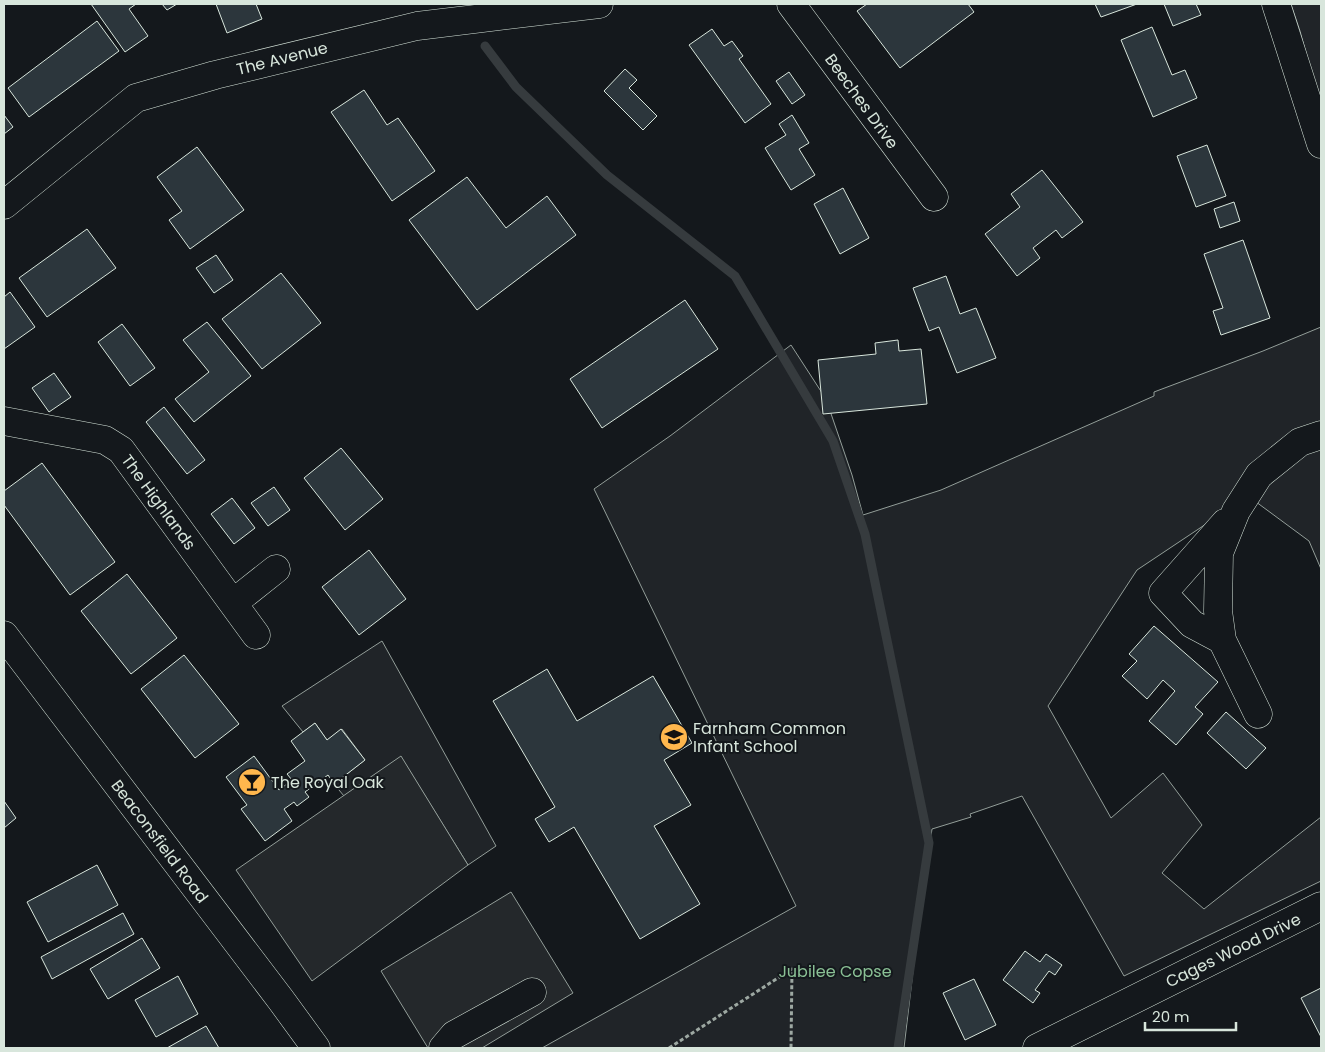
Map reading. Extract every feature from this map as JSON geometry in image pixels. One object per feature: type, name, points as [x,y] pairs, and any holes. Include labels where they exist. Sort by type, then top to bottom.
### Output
[{"type":"street","name":"The Avenue","points":[[4,205],[136,98],[215,75],[418,26],[599,4]]},
{"type":"street","name":"Beeches Drive","points":[[791,4],[934,197]]},
{"type":"street","points":[[1276,4],[1321,144]]},
{"type":"street","name":"The Highlands","points":[[4,421],[105,440],[121,450],[256,636]]},
{"type":"street","points":[[1222,640],[1192,624],[1163,594],[1236,511],[1259,475],[1300,442],[1321,435]]},
{"type":"street","points":[[1236,511],[1219,554],[1218,611],[1222,640],[1258,714]]},
{"type":"street","points":[[233,603],[276,569]]},
{"type":"street","name":"Beaconsfield Road","points":[[4,635],[316,1048]]},
{"type":"street","name":"Cages Wood Drive","points":[[1037,1048],[1321,906]]},
{"type":"street","points":[[443,1048],[454,1035],[532,992]]},
{"type":"path","points":[[669,1048],[792,970],[791,1048]]},
{"type":"green space","points":[[1291,4],[1321,4],[1321,108],[1300,31]]},
{"type":"green space","name":"Jubilee Copse","points":[[1321,327],[1321,569],[1309,541],[1248,496],[1137,570],[1048,706],[1111,818],[1163,773],[1202,825],[1162,873],[1204,909],[1321,817],[1321,881],[1124,976],[1022,796],[970,814],[971,817],[932,829],[904,1048],[542,1048],[796,906],[594,489],[670,436],[791,345],[826,399],[852,475],[863,515],[941,490],[1154,396],[1154,392]]},
{"type":"green space","points":[[382,641],[496,846],[468,865],[401,757],[344,796],[334,784],[365,760],[342,729],[327,740],[315,723],[303,732],[282,706]]},
{"type":"shaded area","points":[[401,756],[468,865],[312,981],[236,870]]},
{"type":"shaded area","points":[[511,892],[573,993],[482,1048],[428,1048],[381,971]]},
{"type":"building","points":[[91,4],[136,4],[129,9],[148,36],[125,52]]},
{"type":"building","points":[[162,4],[177,4],[167,10]]},
{"type":"building","points":[[216,4],[256,4],[262,19],[227,33]]},
{"type":"building","points":[[867,4],[968,4],[974,12],[900,68],[857,11]]},
{"type":"building","points":[[1095,4],[1137,4],[1101,17]]},
{"type":"building","points":[[1164,4],[1196,4],[1201,15],[1173,26]]},
{"type":"building","points":[[97,21],[119,51],[29,117],[8,88]]},
{"type":"building","points":[[1152,27],[1172,75],[1185,70],[1197,98],[1153,117],[1121,40]]},
{"type":"building","points":[[712,29],[724,46],[732,41],[743,56],[739,59],[771,104],[745,123],[689,45]]},
{"type":"building","points":[[625,69],[637,80],[629,88],[657,116],[643,130],[604,91]]},
{"type":"building","points":[[789,72],[805,95],[792,104],[776,81]]},
{"type":"building","points":[[364,90],[387,125],[398,118],[435,171],[392,201],[331,112]]},
{"type":"building","points":[[4,115],[13,127],[4,134]]},
{"type":"building","points":[[792,115],[809,143],[799,149],[815,175],[791,190],[765,148],[786,135],[779,124]]},
{"type":"building","points":[[1207,145],[1226,196],[1196,207],[1177,156]]},
{"type":"building","points":[[197,147],[244,210],[190,249],[169,220],[182,211],[157,177]]},
{"type":"building","points":[[1042,170],[1083,222],[1062,238],[1056,230],[1033,248],[1040,258],[1017,276],[985,234],[1020,207],[1011,194]]},
{"type":"building","points":[[467,177],[506,228],[547,196],[576,235],[477,310],[409,220]]},
{"type":"building","points":[[843,188],[869,238],[840,254],[814,204]]},
{"type":"building","points":[[1234,202],[1240,221],[1220,228],[1214,209]]},
{"type":"building","points":[[87,229],[116,268],[47,317],[19,278]]},
{"type":"building","points":[[1243,240],[1270,318],[1221,335],[1213,311],[1223,308],[1204,254]]},
{"type":"building","points":[[216,255],[233,280],[214,293],[196,268]]},
{"type":"building","points":[[281,273],[321,323],[262,369],[222,319]]},
{"type":"building","points":[[946,276],[960,314],[976,308],[996,358],[957,373],[939,327],[929,331],[913,288]]},
{"type":"building","points":[[10,292],[35,327],[4,349],[4,297]]},
{"type":"building","points":[[685,300],[718,349],[602,428],[570,379]]},
{"type":"building","points":[[207,322],[251,376],[194,422],[175,399],[209,372],[183,340]]},
{"type":"building","points":[[122,324],[155,368],[130,386],[98,342]]},
{"type":"building","points":[[898,340],[899,351],[921,349],[927,404],[823,414],[818,360],[876,354],[875,343]]},
{"type":"building","points":[[54,373],[71,397],[49,412],[32,388]]},
{"type":"building","points":[[164,407],[205,460],[187,474],[146,422]]},
{"type":"building","points":[[341,448],[383,499],[345,530],[304,478]]},
{"type":"building","points":[[42,463],[115,562],[70,595],[4,505],[4,491]]},
{"type":"building","points":[[274,487],[290,510],[268,526],[251,503]]},
{"type":"building","points":[[232,498],[255,528],[234,544],[211,514]]},
{"type":"building","points":[[369,550],[406,599],[359,635],[322,587]]},
{"type":"building","points":[[127,574],[177,638],[131,674],[81,611]]},
{"type":"building","points":[[1154,626],[1218,682],[1195,707],[1203,714],[1176,745],[1149,721],[1175,691],[1163,680],[1147,699],[1122,676],[1137,661],[1129,654]]},
{"type":"building","points":[[184,655],[239,724],[195,758],[141,689]]},
{"type":"building","points":[[547,669],[577,721],[653,676],[692,743],[664,760],[691,805],[654,826],[700,904],[640,939],[574,827],[549,842],[535,819],[555,807],[493,701]]},
{"type":"building","points":[[1226,712],[1266,748],[1246,769],[1207,733]]},
{"type":"building","name":"The Royal Oak","points":[[315,723],[327,740],[341,729],[365,760],[334,784],[328,775],[305,792],[309,797],[297,806],[294,802],[284,809],[292,821],[265,841],[241,809],[247,805],[226,777],[254,756],[279,790],[292,780],[287,774],[305,761],[291,741]]},
{"type":"building","points":[[4,801],[16,818],[4,828]]},
{"type":"building","points":[[97,865],[118,905],[48,942],[27,902]]},
{"type":"building","points":[[123,913],[134,934],[52,979],[41,957]]},
{"type":"building","points":[[142,938],[160,968],[108,999],[90,969]]},
{"type":"building","points":[[1025,951],[1040,962],[1046,954],[1062,965],[1055,975],[1049,971],[1035,990],[1040,993],[1033,1003],[1003,980]]},
{"type":"building","points":[[178,976],[198,1014],[156,1037],[135,1000]]},
{"type":"building","points":[[974,979],[996,1025],[965,1040],[943,993]]},
{"type":"building","points":[[1321,988],[1321,1037],[1301,998]]},
{"type":"building","points":[[206,1026],[219,1048],[167,1048]]},
{"type":"waterway","points":[[485,46],[516,87],[607,175],[735,276],[833,441],[865,534],[929,843],[898,1048]]},
{"type":"place","name":"Farnham Common Infant School","points":[[674,737]]},
{"type":"place","name":"The Royal Oak","points":[[252,782]]}]
